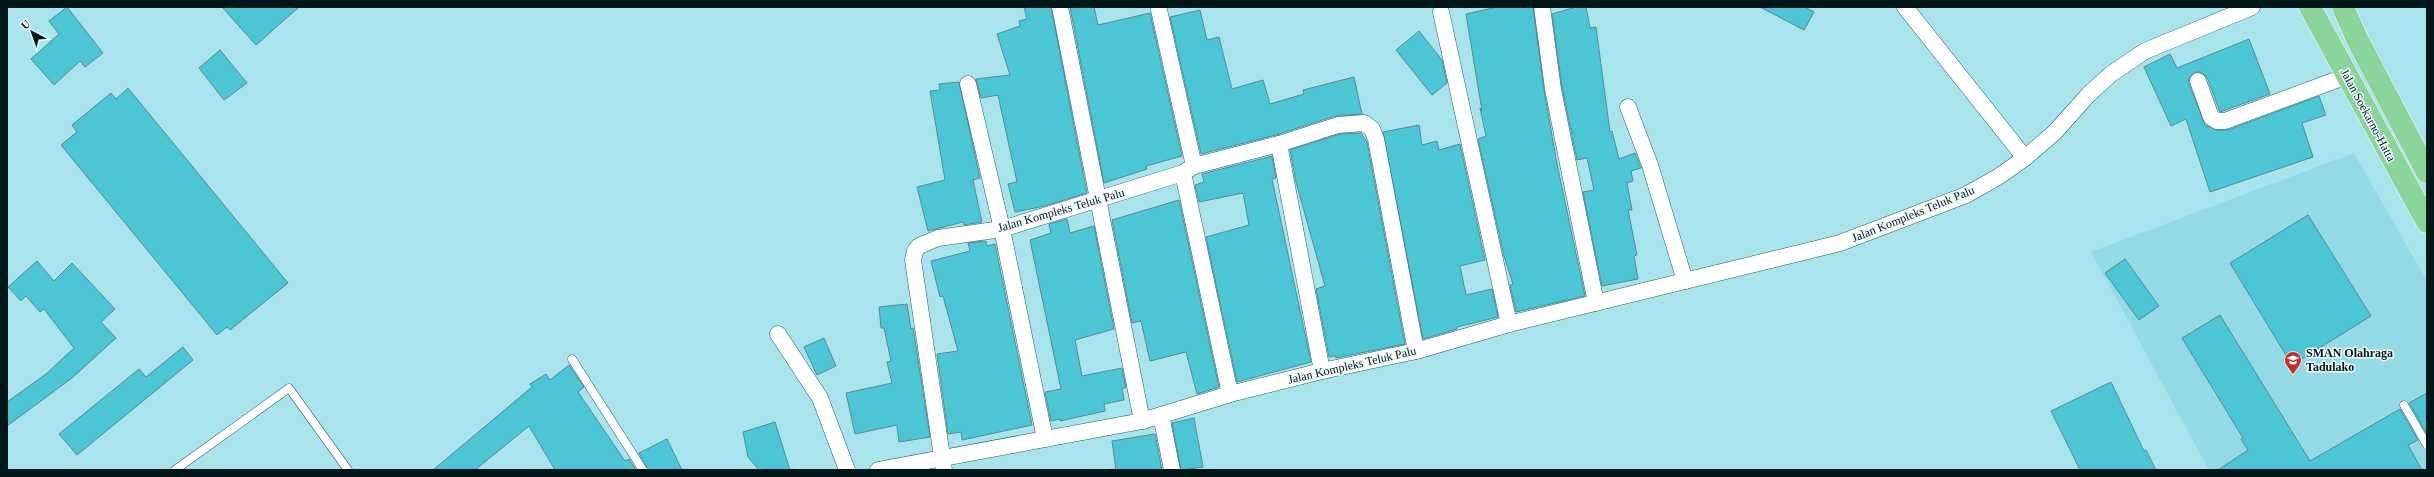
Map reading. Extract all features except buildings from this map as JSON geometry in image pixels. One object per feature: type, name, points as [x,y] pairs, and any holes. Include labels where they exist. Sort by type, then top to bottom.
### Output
[{"type":"main road","name":"Jalan Soekarno-Hatta","points":[[2310,7],[2427,222]]},
{"type":"main road","points":[[2343,7],[2358,42],[2427,172]]},
{"type":"street","points":[[1060,7],[1142,421]]},
{"type":"street","points":[[1542,7],[1554,89],[1596,303]]},
{"type":"street","points":[[1905,7],[2025,158]]},
{"type":"street","name":"Jalan Kompleks Teluk Palu","points":[[878,470],[943,464],[1045,439],[1142,421],[1230,394],[1322,371],[1416,351],[1509,324],[1840,243],[1966,195],[1998,177],[2025,158],[2055,132],[2089,94],[2111,74],[2145,51],[2252,7]]},
{"type":"street","points":[[1159,10],[1230,394]]},
{"type":"street","points":[[1441,12],[1509,324]]},
{"type":"street","points":[[2198,81],[2211,118],[2217,121],[2225,121],[2347,76]]},
{"type":"street","points":[[968,84],[1002,229],[1045,439]]},
{"type":"street","points":[[1628,107],[1650,165],[1685,281]]},
{"type":"street","name":"Jalan Kompleks Teluk Palu","points":[[943,464],[913,255],[924,242],[938,238],[1002,229],[1098,200],[1188,169],[1280,144],[1338,125],[1364,123],[1372,129],[1381,163],[1416,351]]},
{"type":"street","points":[[1280,144],[1322,371]]},
{"type":"street","points":[[778,334],[820,398],[847,470]]},
{"type":"street","points":[[1161,415],[1172,470]]},
{"type":"lane","points":[[572,359],[643,470]]},
{"type":"lane","points":[[175,470],[289,388],[348,470]]},
{"type":"lane","points":[[2404,405],[2427,445]]},
{"type":"shaded area","name":"SMAN Olahraga Tadulako","points":[[2354,153],[2427,281],[2427,470],[2209,470],[2091,252]]},
{"type":"place","name":"SMAN Olahraga Tadulako","points":[[2293,375]]}]
